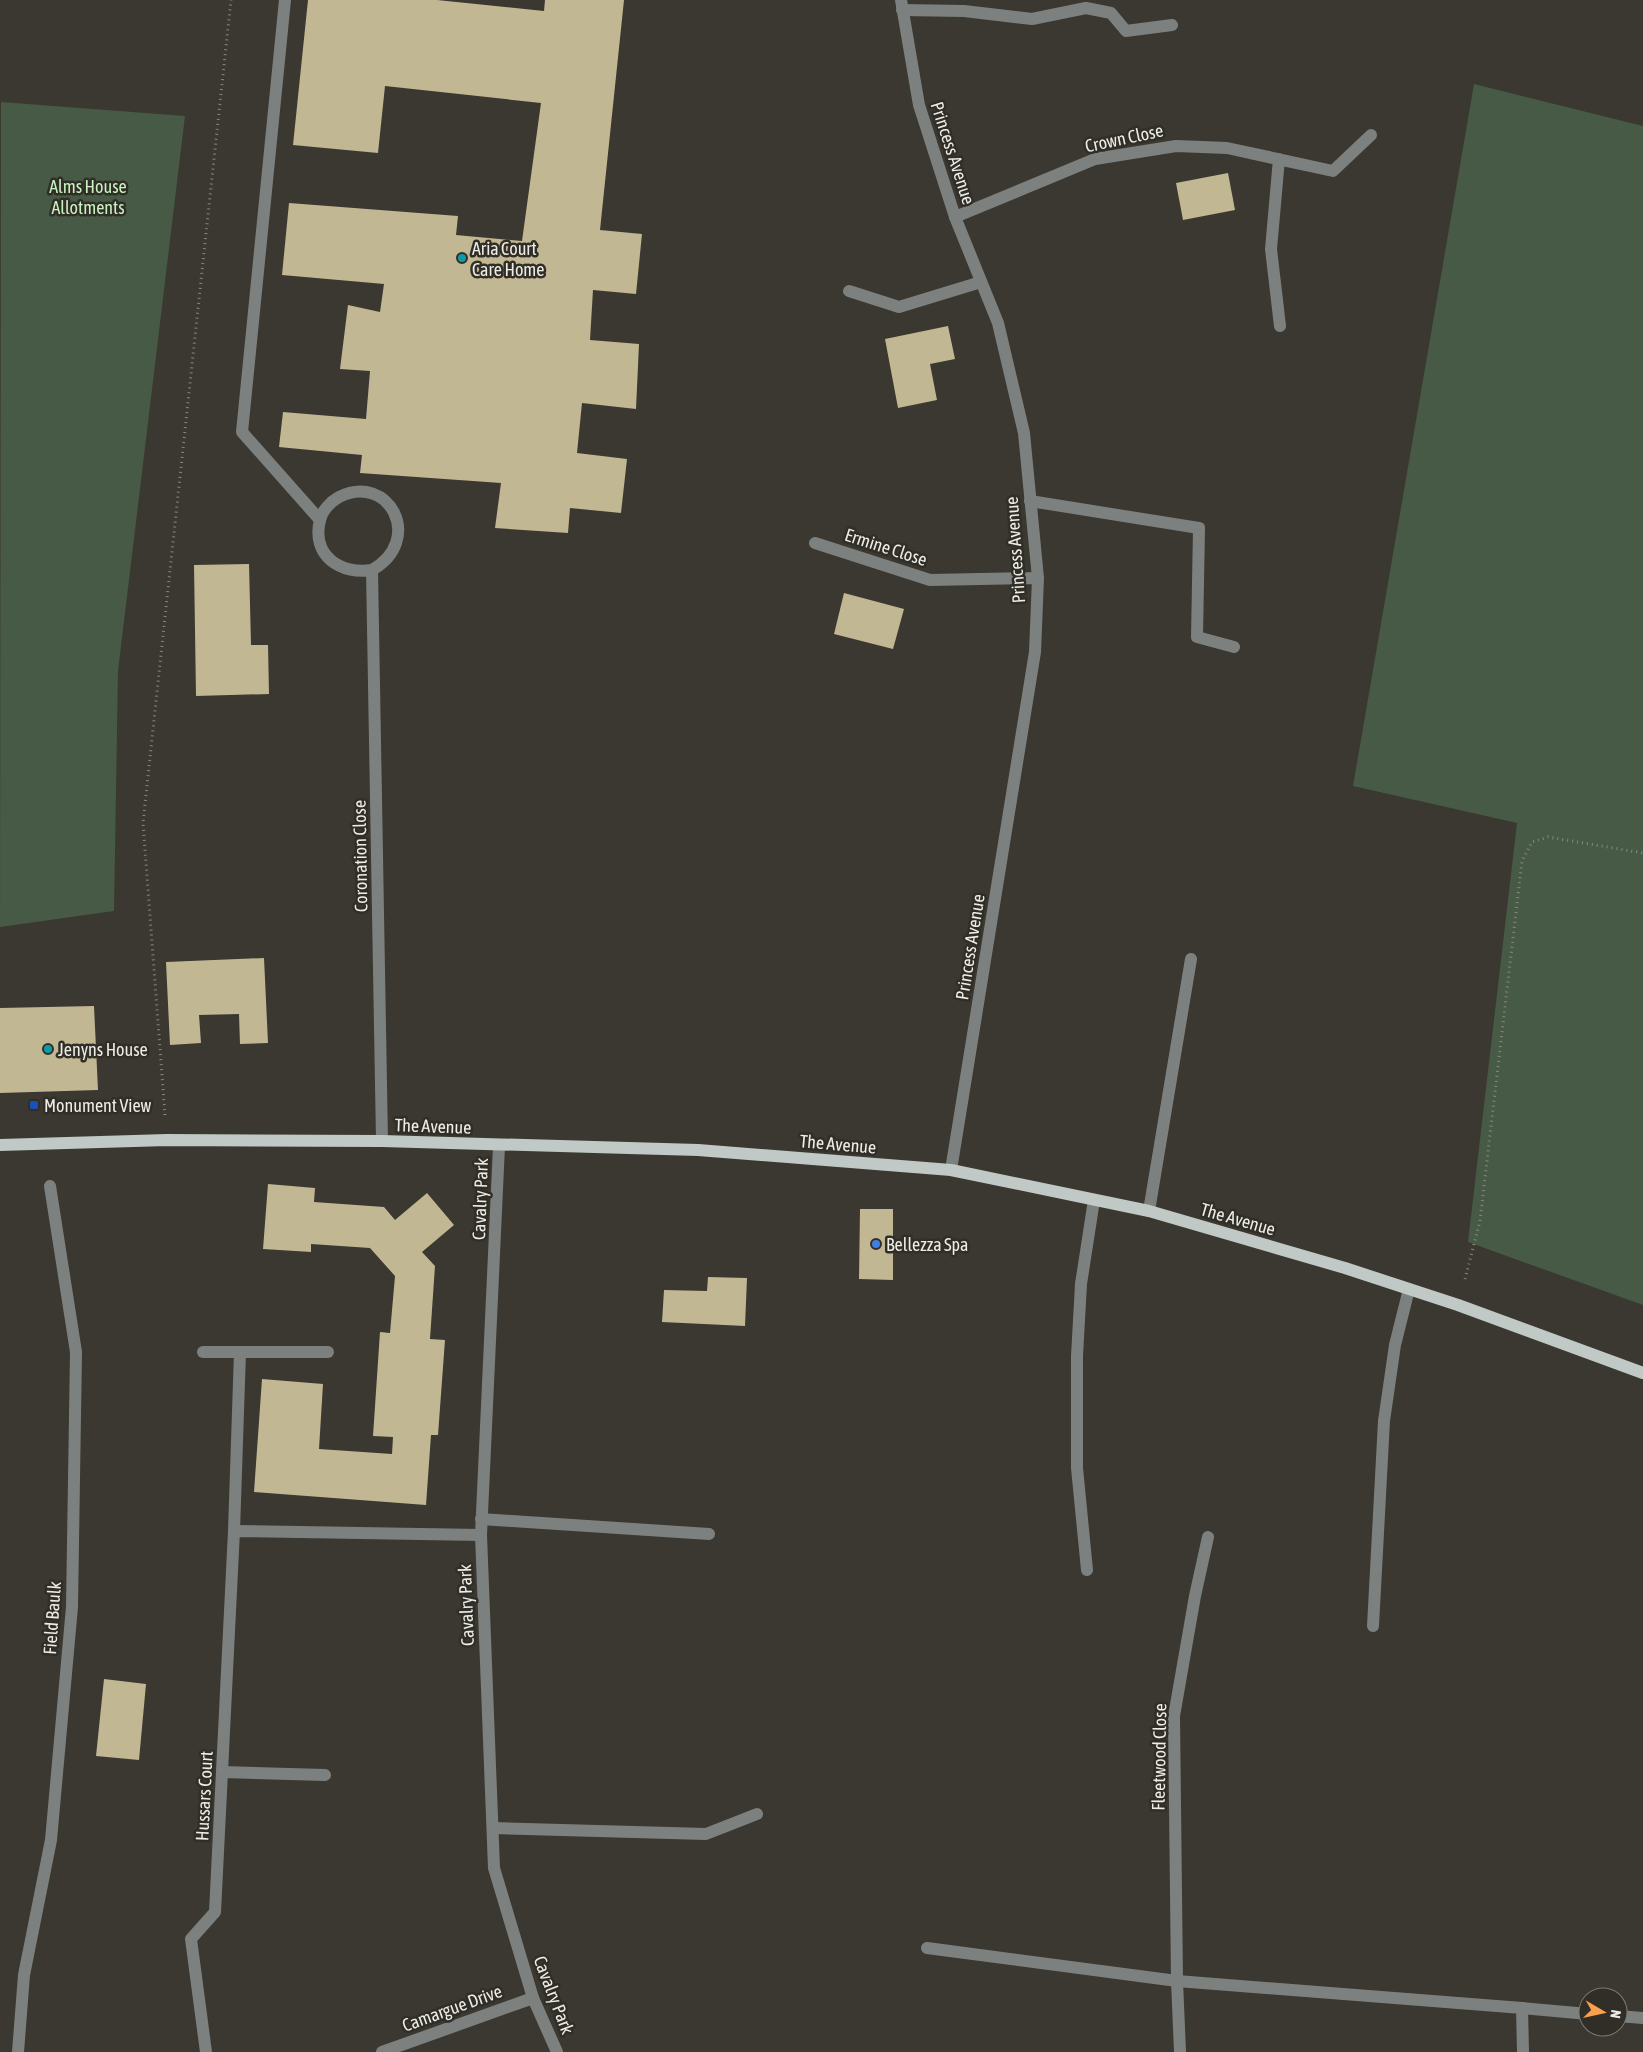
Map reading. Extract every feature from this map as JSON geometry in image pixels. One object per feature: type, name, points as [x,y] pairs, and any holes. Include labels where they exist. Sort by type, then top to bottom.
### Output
[{"type":"main road","name":"The Avenue","points":[[0,1145],[167,1140],[382,1141],[500,1146],[698,1150],[951,1170],[1149,1211],[1345,1268],[1458,1305],[1643,1373]]},
{"type":"street","points":[[285,0],[242,432],[320,520]]},
{"type":"street","points":[[901,5],[1032,19],[1086,8],[1111,13],[1126,31],[1172,25]]},
{"type":"street","name":"Princess Avenue","points":[[901,5],[919,105],[955,217],[998,323],[1024,433],[1038,578],[1035,652],[951,1170]]},
{"type":"street","name":"Crown Close","points":[[955,217],[1095,159],[1176,146],[1227,148],[1333,171],[1371,135]]},
{"type":"street","points":[[1279,159],[1271,249],[1280,326]]},
{"type":"street","points":[[849,291],[899,307],[981,282]]},
{"type":"street","points":[[360,491],[373,493],[385,500],[393,511],[398,524],[398,539],[394,552],[384,563],[372,570],[358,572],[341,568],[330,560],[322,548],[318,534],[324,510],[334,500],[347,493],[360,491]]},
{"type":"street","points":[[1030,502],[1199,528],[1196,637],[1234,647]]},
{"type":"street","name":"Ermine Close","points":[[815,543],[930,580],[1038,578]]},
{"type":"street","name":"Coronation Close","points":[[372,570],[382,1141]]},
{"type":"street","points":[[1149,1211],[1191,959]]},
{"type":"street","name":"Cavalry Park","points":[[500,1146],[481,1535],[494,1868],[533,1998],[557,2052]]},
{"type":"street","name":"Field Baulk","points":[[18,2052],[24,1975],[51,1840],[72,1607],[76,1352],[50,1186]]},
{"type":"street","points":[[1087,1570],[1077,1468],[1077,1356],[1081,1284],[1094,1200]]},
{"type":"street","points":[[1373,1626],[1384,1421],[1395,1345],[1409,1289]]},
{"type":"street","points":[[203,1352],[328,1352]]},
{"type":"street","name":"Hussars Court","points":[[206,2052],[191,1939],[215,1912],[234,1531],[240,1352]]},
{"type":"street","points":[[482,1519],[709,1534]]},
{"type":"street","points":[[234,1531],[481,1535]]},
{"type":"street","name":"Fleetwood Close","points":[[1180,2052],[1176,1981],[1174,1716],[1195,1596],[1208,1537]]},
{"type":"street","points":[[222,1772],[325,1775]]},
{"type":"street","points":[[493,1828],[706,1834],[756,1814]]},
{"type":"street","points":[[927,1948],[1176,1981],[1578,2013]]},
{"type":"street","name":"Camargue Drive","points":[[382,2052],[533,1998]]},
{"type":"street","points":[[1522,2008],[1523,2052]]},
{"type":"street","points":[[1628,2017],[1643,2018]]},
{"type":"path","points":[[167,1140],[143,823],[231,0]]},
{"type":"path","points":[[1458,1305],[1480,1221],[1522,861],[1532,842],[1548,837],[1643,853]]},
{"type":"green space","points":[[1474,84],[1643,126],[1643,1305],[1468,1242],[1517,823],[1353,786]]},
{"type":"green space","name":"Alms House Allotments","points":[[1,102],[185,116],[118,671],[114,911],[0,927]]},
{"type":"building","name":"Aria Court Care Home","points":[[308,0],[437,0],[544,11],[545,0],[624,0],[600,230],[642,234],[636,294],[593,290],[590,340],[639,344],[636,409],[582,403],[577,453],[627,459],[621,513],[570,508],[568,533],[495,528],[501,483],[360,473],[362,455],[279,447],[283,412],[366,419],[370,371],[340,369],[348,305],[380,312],[384,284],[282,275],[289,203],[458,216],[456,235],[522,241],[541,103],[385,86],[378,153],[293,145]]},
{"type":"building","points":[[1228,173],[1235,210],[1183,220],[1176,183]]},
{"type":"building","points":[[948,326],[955,359],[930,364],[937,400],[898,408],[885,339]]},
{"type":"building","points":[[249,564],[251,645],[268,645],[269,694],[196,696],[194,565]]},
{"type":"building","points":[[844,593],[904,609],[893,649],[834,634]]},
{"type":"building","points":[[264,958],[268,1043],[240,1044],[239,1014],[199,1015],[201,1043],[170,1045],[166,962]]},
{"type":"building","name":"Jenyns House","points":[[94,1006],[98,1090],[0,1093],[0,1008]]},
{"type":"building","points":[[268,1184],[315,1188],[314,1202],[384,1207],[395,1220],[427,1193],[454,1225],[422,1252],[435,1266],[430,1339],[445,1340],[438,1435],[431,1435],[426,1505],[254,1492],[262,1379],[323,1384],[319,1449],[392,1454],[393,1437],[373,1436],[380,1332],[390,1333],[395,1276],[370,1248],[311,1244],[311,1252],[263,1249]]},
{"type":"building","name":"Bellezza Spa","points":[[860,1209],[893,1209],[893,1280],[859,1279]]},
{"type":"building","points":[[708,1277],[747,1278],[745,1326],[662,1322],[664,1290],[707,1291]]},
{"type":"building","points":[[104,1679],[146,1684],[139,1760],[96,1756]]},
{"type":"place","name":"Aria Court Care Home","points":[[462,258]]},
{"type":"place","name":"Jenyns House","points":[[48,1049]]},
{"type":"place","name":"Monument View","points":[[34,1105]]},
{"type":"place","name":"Bellezza Spa","points":[[876,1244]]}]
